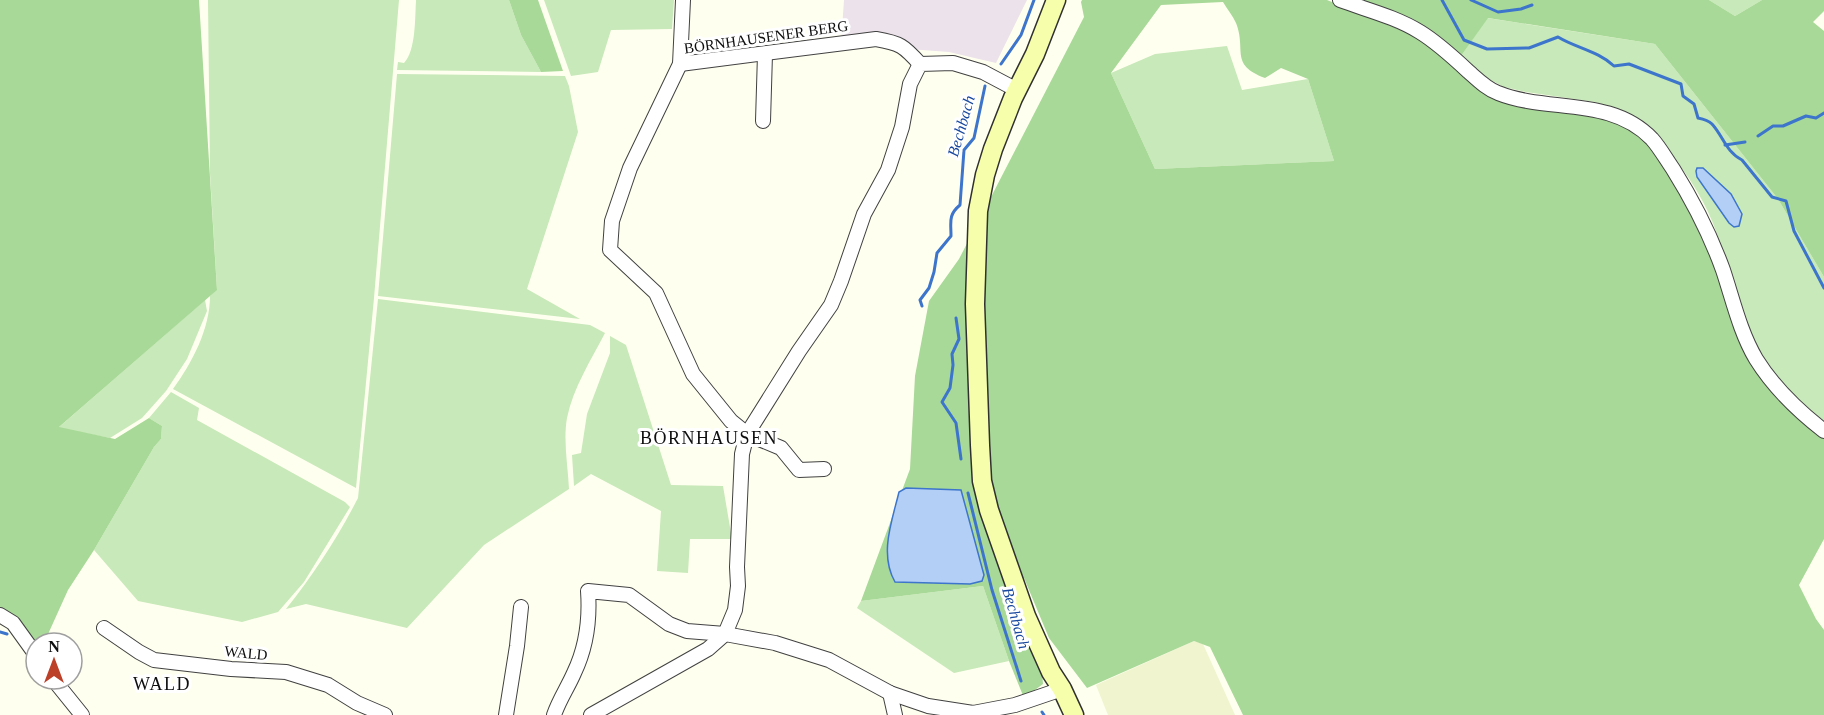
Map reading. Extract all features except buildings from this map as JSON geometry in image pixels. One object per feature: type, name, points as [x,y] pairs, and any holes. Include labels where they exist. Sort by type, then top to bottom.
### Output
[{"type":"main road","points":[[1056,0],[1035,54],[1015,94],[985,176],[978,211],[975,304],[982,481],[989,510],[1026,616],[1051,672],[1074,715]]},
{"type":"street","points":[[680,64],[683,0]]},
{"type":"street","points":[[1340,0],[1397,20],[1420,32],[1484,85],[1497,93],[1522,100],[1570,105],[1608,113],[1630,123],[1651,138],[1663,153],[1691,199],[1712,239],[1737,317],[1756,358],[1779,392],[1802,415],[1824,431]]},
{"type":"street","name":"BÖRNHAUSENER BERG","points":[[747,434],[731,421],[693,374],[656,293],[610,250],[612,221],[630,168],[680,64],[876,39],[896,42],[920,64]]},
{"type":"street","points":[[763,120],[765,54]]},
{"type":"street","points":[[591,715],[708,649],[725,634],[735,609],[738,586],[742,454],[747,434],[798,351],[831,304],[864,214],[888,170],[902,127],[910,84],[920,64],[953,63],[983,72],[1015,94]]},
{"type":"street","points":[[747,434],[781,448],[799,470],[824,469]]},
{"type":"street","points":[[554,715],[575,671],[586,641],[590,608],[588,591],[628,594],[669,624],[687,631],[725,634],[775,643],[829,660],[890,693],[928,706],[973,713],[1015,705],[1062,689]]},
{"type":"street","points":[[506,715],[521,607]]},
{"type":"street","points":[[0,615],[13,623],[24,639]]},
{"type":"street","name":"WALD","points":[[104,628],[154,660],[231,669],[286,672],[328,685],[357,703],[385,715]]},
{"type":"street","points":[[63,691],[82,715]]},
{"type":"street","points":[[890,693],[895,715]]},
{"type":"shaded area","points":[[844,0],[1027,0],[996,63],[949,52],[841,44]]},
{"type":"green space","points":[[0,0],[199,0],[217,290],[59,427],[115,439],[149,418],[162,426],[161,439],[68,590],[49,631],[24,631],[0,607]]},
{"type":"green space","points":[[208,0],[399,0],[356,488],[173,389],[199,345],[207,321],[210,296],[217,289],[210,173]]},
{"type":"green space","points":[[416,0],[509,0],[521,35],[541,72],[397,70],[398,62],[404,63],[411,50]]},
{"type":"green space","points":[[509,0],[538,0],[563,71],[541,72],[521,35]]},
{"type":"green space","points":[[544,0],[674,0],[672,29],[611,30],[598,72],[571,76]]},
{"type":"green space","points":[[1082,0],[1327,0],[1413,35],[1427,43],[1475,83],[1624,123],[1658,149],[1699,222],[1762,375],[1824,433],[1824,539],[1799,585],[1824,630],[1824,715],[1243,715],[1210,647],[1194,641],[1087,688],[1049,638],[1024,578],[1006,583],[1041,661],[1043,684],[1024,698],[983,586],[861,601],[910,469],[915,376],[929,301],[959,259],[1084,17]],"holes":[[[1223,2],[1236,23],[1241,56],[1247,67],[1265,78],[1281,68],[1308,79],[1334,161],[1155,169],[1111,73],[1161,5]]]},
{"type":"green space","points":[[1355,0],[1709,0],[1735,16],[1762,0],[1824,0],[1824,11],[1813,22],[1824,31],[1824,277],[1778,199],[1655,44],[1488,18],[1461,56]]},
{"type":"green space","points":[[1709,0],[1762,0],[1735,16]]},
{"type":"green space","points":[[1487,18],[1655,44],[1778,199],[1824,277],[1824,424],[1781,386],[1761,358],[1742,313],[1713,223],[1703,201],[1659,138],[1634,118],[1603,104],[1504,87],[1485,77],[1461,56]]},
{"type":"green space","points":[[1227,46],[1242,90],[1308,79],[1334,161],[1155,169],[1111,73],[1155,54]]},
{"type":"green space","points":[[397,74],[565,76],[578,132],[527,289],[580,319],[378,296]]},
{"type":"green space","points":[[378,299],[590,325],[605,333],[578,385],[567,418],[569,489],[484,545],[407,628],[306,604],[286,609],[325,555],[358,498]]},
{"type":"green space","points":[[205,300],[207,311],[187,359],[166,391],[142,418],[110,438],[58,428]]},
{"type":"green space","points":[[610,336],[626,345],[671,485],[723,486],[732,539],[690,539],[688,573],[657,571],[661,511],[591,474],[574,486],[572,455],[581,453],[587,414],[610,353]]},
{"type":"green space","points":[[171,392],[199,408],[197,420],[345,502],[350,507],[304,582],[278,612],[242,622],[138,601],[94,550],[154,447],[161,439],[162,426],[149,418]]},
{"type":"green space","points":[[983,586],[1009,661],[954,673],[857,608],[861,601]]},
{"type":"green space","points":[[1194,641],[1203,644],[1235,715],[1108,715],[1096,685]]},
{"type":"water","points":[[1697,168],[1703,168],[1731,194],[1742,214],[1739,226],[1734,227],[1729,223],[1697,177]]},
{"type":"water","points":[[906,488],[961,490],[984,575],[982,581],[970,584],[895,582],[888,560],[888,537],[899,492]]},
{"type":"waterway","name":"Bechbach","points":[[1001,64],[1021,35],[1034,0]]},
{"type":"waterway","points":[[1442,0],[1464,40],[1487,49],[1529,48],[1558,37],[1601,57],[1614,66],[1629,64],[1681,84],[1683,96],[1694,104],[1698,118],[1712,124],[1728,148],[1742,160],[1772,197],[1786,201],[1794,231],[1824,288]]},
{"type":"waterway","points":[[1471,0],[1498,12],[1532,5]]},
{"type":"waterway","name":"Bechbach","points":[[922,306],[920,300],[929,288],[937,253],[951,236],[952,216],[960,205],[964,150],[974,138],[985,86]]},
{"type":"waterway","points":[[1758,136],[1773,126],[1783,126],[1806,116],[1816,118],[1824,113]]},
{"type":"waterway","points":[[1725,145],[1745,142]]},
{"type":"waterway","name":"Bechbach","points":[[956,318],[959,339],[952,354],[950,388],[942,402],[956,423],[961,459]]},
{"type":"waterway","name":"Bechbach","points":[[968,493],[992,590],[1021,681]]},
{"type":"waterway","points":[[0,632],[7,634]]},
{"type":"district","name":"BÖRNHAUSEN","points":[[709,438]]},
{"type":"district","name":"WALD","points":[[162,684]]}]
